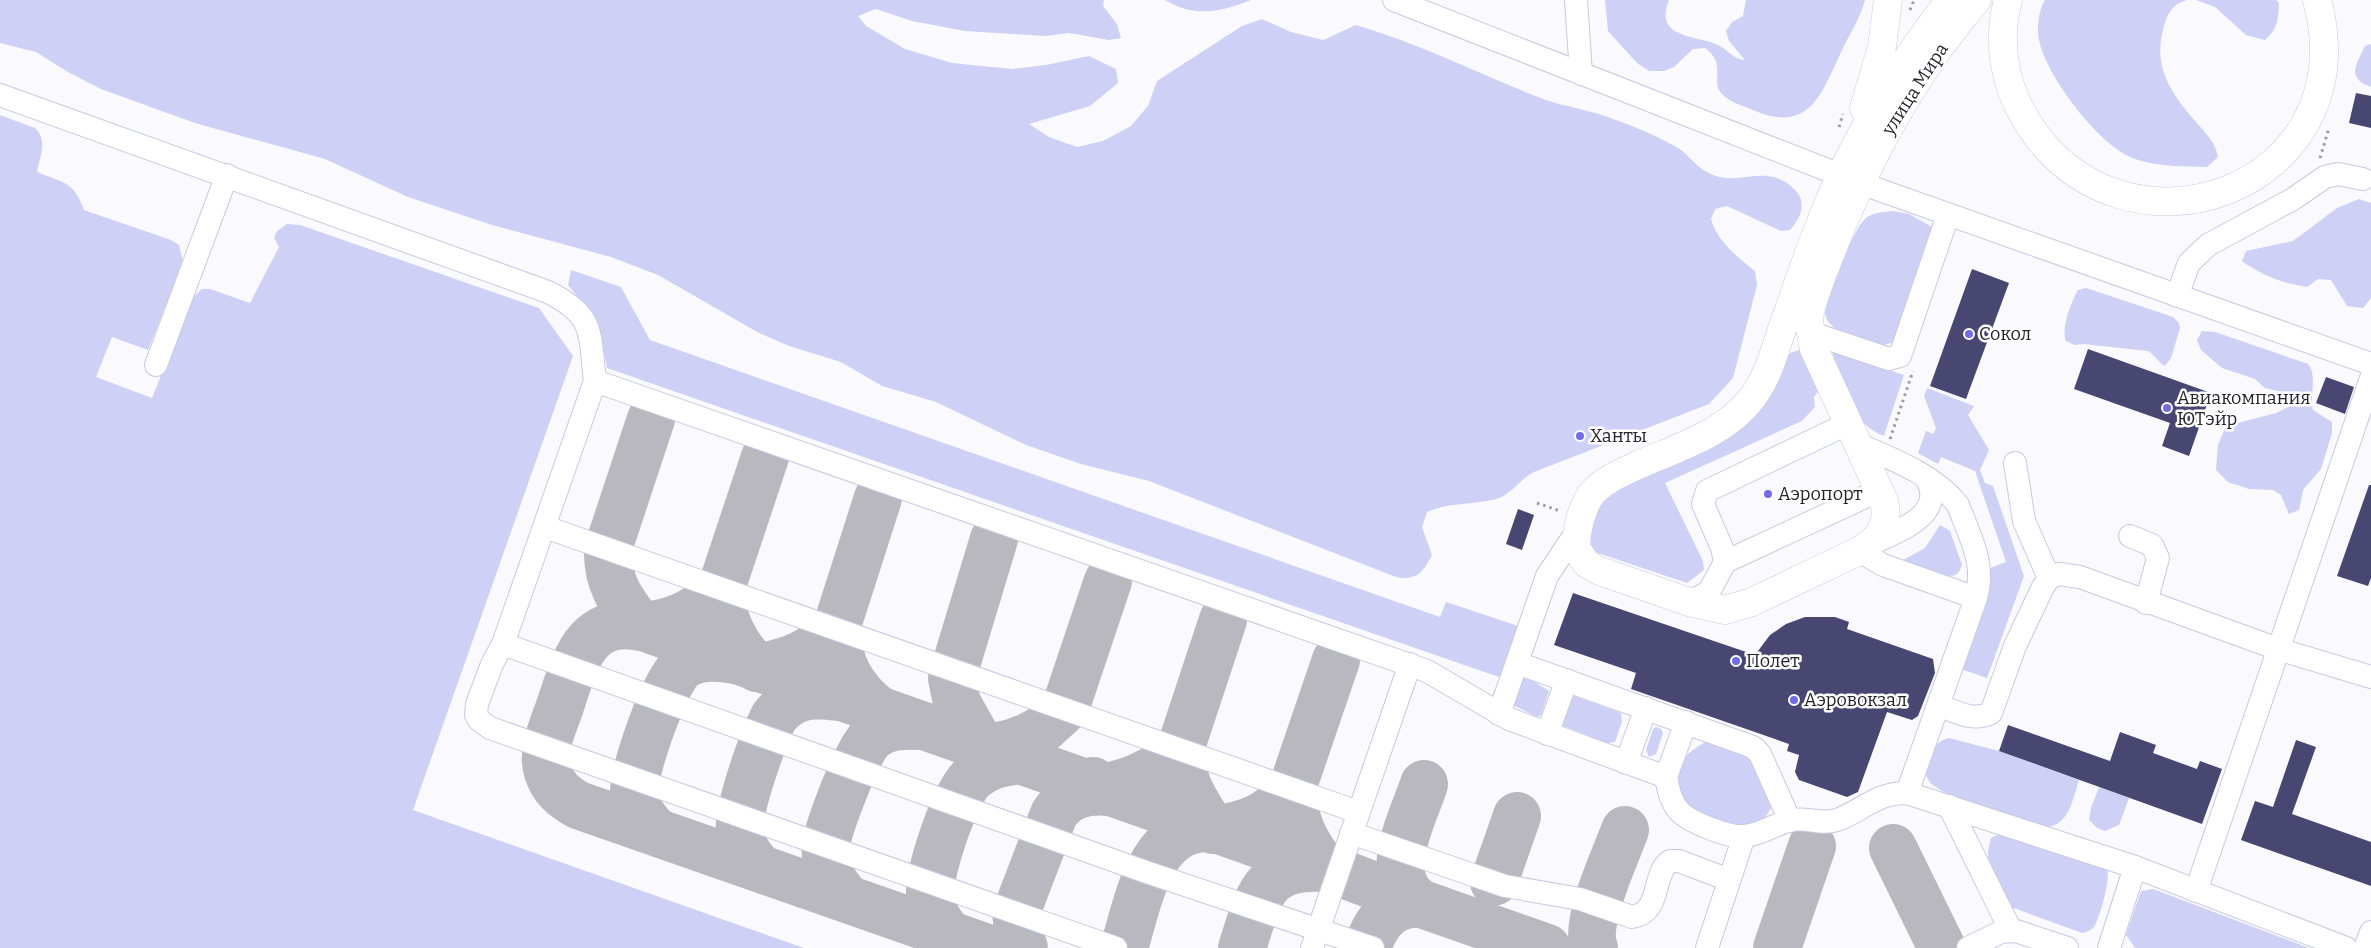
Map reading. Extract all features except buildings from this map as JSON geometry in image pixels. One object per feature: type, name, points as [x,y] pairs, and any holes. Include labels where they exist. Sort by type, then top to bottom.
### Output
[{"type":"main road","points":[[1850,171],[1816,233],[1771,361],[1754,397],[1724,425],[1603,484],[1588,500],[1579,528],[1576,548],[1586,563],[1597,570],[1689,602],[1712,609],[1724,610],[1737,608],[1865,548],[1882,533],[1885,525],[1886,508],[1880,490],[1823,369],[1810,333],[1810,311],[1850,171],[1882,48],[1888,0]]},
{"type":"main road","name":"улица Мира","points":[[1850,171],[1913,47],[1950,0]]},
{"type":"main road","name":"улица Мира","points":[[1850,171],[1895,116],[1931,60],[1977,0]]},
{"type":"main road","points":[[2008,0],[2003,25],[2007,78],[2020,110],[2040,141],[2067,167],[2081,176],[2122,195],[2143,200],[2182,201],[2219,194],[2237,186],[2268,166],[2294,142],[2304,126],[2320,90],[2325,46],[2324,25],[2317,0]]},
{"type":"street","points":[[1394,0],[1581,74],[1850,171],[1948,215],[2371,364]]},
{"type":"street","points":[[1576,0],[1581,74]]},
{"type":"street","points":[[0,95],[227,175],[548,292],[575,308],[584,318],[588,329],[595,381],[503,644],[492,664],[477,704],[476,715],[479,720],[490,728],[1116,948]]},
{"type":"street","points":[[2177,296],[2189,263],[2208,245],[2293,199],[2326,177],[2338,174],[2363,179]]},
{"type":"street","points":[[156,365],[227,175]]},
{"type":"street","points":[[1810,333],[1889,359],[1900,356],[1948,215]]},
{"type":"street","points":[[2196,891],[2371,378]]},
{"type":"street","points":[[595,381],[1410,664],[1435,674],[1499,714],[1547,734],[1666,777]]},
{"type":"street","points":[[1725,562],[1722,548],[1703,504],[1707,491],[1853,434],[1926,478],[1946,492],[1958,506],[1979,563],[1980,575],[1976,598],[1907,793]]},
{"type":"street","points":[[2015,463],[2024,521],[2049,578]]},
{"type":"street","points":[[1926,478],[1932,488],[1933,496],[1925,512],[1907,527],[1865,548],[1883,565],[1976,598]]},
{"type":"street","points":[[1689,602],[1709,592],[1725,562],[1880,490]]},
{"type":"street","points":[[545,527],[1355,822],[1505,886],[1580,899],[1632,917],[1644,913],[1648,908],[1665,866],[1670,861],[1678,861],[1729,880]]},
{"type":"street","points":[[1499,714],[1547,576],[1579,528]]},
{"type":"street","points":[[2130,536],[2152,545],[2158,558],[2146,603]]},
{"type":"street","points":[[1559,557],[1597,570]]},
{"type":"street","points":[[1939,705],[1969,716],[1981,718],[1991,713],[2023,628],[2049,578],[2059,574],[2071,574],[2146,603],[2278,649],[2371,677]]},
{"type":"street","points":[[503,644],[1148,873],[1316,939],[1373,948]]},
{"type":"street","points":[[1517,663],[1753,747],[1760,754],[1790,821]]},
{"type":"street","points":[[1316,939],[1410,664]]},
{"type":"street","points":[[1547,734],[1567,680]]},
{"type":"street","points":[[1626,763],[1646,708]]},
{"type":"street","points":[[1686,722],[1666,777],[1672,799],[1679,812],[1685,816],[1725,833],[1744,836],[1790,821],[1828,822],[1854,812],[1881,796],[1907,793],[2135,867],[2346,948]]},
{"type":"street","points":[[1949,806],[2011,931]]},
{"type":"street","points":[[1707,948],[1744,836]]},
{"type":"street","points":[[2109,948],[2135,867]]},
{"type":"street","points":[[1968,948],[2001,932],[2016,930],[2067,948]]},
{"type":"street","points":[[2365,948],[2371,932]]},
{"type":"shaded area","points":[[0,0],[1104,0],[1103,6],[1117,24],[1121,38],[1109,40],[1069,33],[1046,36],[965,31],[912,21],[876,9],[858,16],[866,26],[905,49],[952,63],[1012,69],[1046,65],[1089,56],[1116,69],[1118,83],[1090,106],[1029,124],[1049,137],[1077,147],[1103,141],[1131,126],[1148,106],[1157,81],[1242,26],[1262,19],[1291,32],[1323,40],[1356,25],[1427,50],[1543,99],[1638,128],[1675,146],[1703,170],[1718,177],[1763,176],[1784,181],[1799,195],[1802,205],[1794,226],[1790,230],[1781,231],[1727,206],[1715,209],[1711,219],[1714,227],[1735,254],[1755,271],[1757,285],[1733,378],[1709,404],[1534,472],[1511,491],[1496,499],[1444,507],[1427,512],[1422,527],[1432,555],[1426,566],[1418,574],[1409,578],[1403,578],[1396,577],[1149,481],[1081,464],[1026,445],[936,402],[882,386],[841,362],[789,346],[759,333],[658,275],[611,257],[492,225],[408,197],[325,159],[195,123],[101,89],[68,72],[36,52],[0,43]]},
{"type":"shaded area","points":[[1165,0],[1251,0],[1229,8],[1197,11],[1176,6]]},
{"type":"shaded area","points":[[1605,0],[1669,0],[1666,13],[1667,22],[1672,29],[1689,37],[1718,45],[1737,58],[1745,60],[1729,41],[1726,31],[1732,22],[1743,16],[1746,0],[1865,0],[1858,19],[1821,94],[1812,105],[1801,113],[1789,117],[1773,116],[1753,110],[1732,102],[1725,97],[1718,89],[1716,60],[1705,48],[1693,49],[1674,67],[1664,71],[1649,71],[1637,63],[1608,31]]},
{"type":"shaded area","points":[[2045,0],[2187,0],[2175,6],[2169,13],[2164,26],[2160,54],[2162,67],[2172,90],[2210,138],[2215,146],[2218,157],[2207,167],[2171,166],[2135,159],[2121,152],[2107,141],[2092,127],[2065,93],[2045,58],[2040,44],[2038,28],[2039,16]]},
{"type":"shaded area","points":[[2196,0],[2276,0],[2279,3],[2277,24],[2273,32],[2265,40],[2246,35],[2215,7]]},
{"type":"shaded area","points":[[2371,44],[2371,87],[2358,79],[2355,70],[2365,46]]},
{"type":"shaded area","points":[[0,115],[35,128],[39,133],[42,143],[37,172],[61,181],[72,188],[84,210],[171,240],[179,245],[183,262],[148,350],[112,337],[96,377],[152,398],[191,299],[202,289],[210,289],[250,303],[279,247],[274,238],[277,231],[287,224],[300,225],[539,308],[573,356],[413,810],[804,948],[0,948]]},
{"type":"shaded area","points":[[2359,199],[2371,203],[2371,298],[2363,308],[2347,306],[2331,280],[2318,279],[2307,287],[2298,286],[2265,275],[2242,261],[2246,251],[2293,241],[2337,208]]},
{"type":"shaded area","points":[[1893,211],[1909,214],[1934,228],[1894,342],[1884,345],[1834,328],[1827,320],[1825,314],[1830,293],[1841,263],[1861,224],[1872,215]]},
{"type":"shaded area","points":[[571,270],[621,287],[650,340],[1440,617],[1446,602],[1518,626],[1509,656],[1499,677],[607,368],[598,322],[568,285]]},
{"type":"shaded area","points":[[2086,288],[2173,317],[2179,323],[2180,328],[2171,358],[2165,366],[2148,351],[2083,344],[2075,345],[2066,341],[2066,322],[2072,301],[2078,290]]},
{"type":"shaded area","points":[[2202,331],[2215,332],[2308,364],[2311,369],[2313,410],[2332,422],[2332,433],[2321,469],[2303,490],[2299,510],[2289,514],[2281,495],[2273,490],[2249,489],[2228,482],[2216,470],[2218,445],[2226,426],[2276,413],[2288,407],[2285,393],[2265,388],[2255,379],[2222,368],[2201,350],[2197,340]]},
{"type":"shaded area","points":[[1800,350],[1807,354],[1821,388],[1814,397],[1815,407],[1802,421],[1665,483],[1703,561],[1704,570],[1687,583],[1592,551],[1591,534],[1594,519],[1608,489],[1728,431],[1790,353]]},
{"type":"shaded area","points":[[1832,351],[1904,375],[1884,436],[1862,421],[1854,412],[1848,401]]},
{"type":"shaded area","points":[[1927,388],[1974,406],[1968,415],[1989,450],[1980,470],[1985,483],[1993,486],[2024,576],[1987,678],[1961,669],[1990,568],[2006,562],[1975,471],[1941,457],[1938,464],[1918,453],[1926,431],[1933,434],[1936,428],[1924,396]]},
{"type":"shaded area","points":[[1940,525],[1950,531],[1962,565],[1956,575],[1948,576],[1903,560],[1925,548]]},
{"type":"shaded area","points":[[1522,679],[1530,679],[1549,691],[1541,715],[1537,717],[1513,705]]},
{"type":"shaded area","points":[[1568,696],[1574,696],[1621,713],[1622,722],[1615,742],[1607,743],[1561,725]]},
{"type":"shaded area","points":[[1656,727],[1661,729],[1663,733],[1656,754],[1649,757],[1646,750],[1653,729]]},
{"type":"shaded area","points":[[1949,738],[1999,751],[2079,780],[2072,803],[2065,817],[2053,826],[2045,828],[1947,794],[1931,784],[1925,774],[1932,751],[1938,743]]},
{"type":"shaded area","points":[[1708,740],[1736,750],[1752,761],[1773,803],[1766,817],[1758,824],[1750,827],[1733,825],[1698,812],[1686,803],[1680,789],[1679,774],[1681,766],[1689,753]]},
{"type":"shaded area","points":[[2099,787],[2129,798],[2119,825],[2105,831],[2097,828],[2089,820],[2091,808]]},
{"type":"shaded area","points":[[2002,833],[2107,867],[2104,898],[2099,916],[2093,928],[2082,933],[2011,907],[1988,861],[1991,838]]},
{"type":"shaded area","points":[[2153,889],[2309,948],[2135,948],[2126,935],[2141,891]]},
{"type":"taxiway","points":[[651,419],[608,549],[610,572],[616,591],[640,626],[664,623],[684,615],[703,604],[721,589],[724,611],[731,632],[742,651],[757,668],[800,655],[818,645],[836,629],[840,654],[848,675],[854,685],[880,711]]},
{"type":"taxiway","points":[[721,589],[765,457]]},
{"type":"taxiway","points":[[836,629],[878,498]]},
{"type":"taxiway","points":[[994,539],[952,678],[957,703],[976,737],[986,749],[1028,737],[1043,729],[1065,709],[1108,581]]},
{"type":"taxiway","points":[[1180,750],[1223,620]]},
{"type":"taxiway","points":[[987,948],[578,805],[568,799],[560,792],[550,778],[546,756],[551,732],[571,674],[586,645],[597,634],[610,627],[627,625],[649,629],[1338,872],[1422,904]]},
{"type":"taxiway","points":[[653,829],[636,805],[634,796],[635,785],[644,748],[667,688],[676,674],[689,662],[702,658],[735,660]]},
{"type":"taxiway","points":[[1292,789],[1336,660]]},
{"type":"taxiway","points":[[756,864],[742,842],[740,824],[751,776],[774,717],[786,705],[806,696],[839,697]]},
{"type":"taxiway","points":[[843,894],[829,873],[826,847],[832,822],[859,756],[872,737],[884,730],[896,727],[923,726]]},
{"type":"taxiway","points":[[1093,781],[1098,789],[1132,780],[1151,771],[1180,750],[1183,773],[1190,792],[1213,830],[1248,822],[1267,813],[1284,799],[1292,789],[1295,811],[1301,831],[1311,850],[1325,868]]},
{"type":"taxiway","points":[[947,932],[935,915],[930,895],[938,851],[951,815],[966,785],[973,777],[989,767],[1019,760]]},
{"type":"taxiway","points":[[1415,899],[1406,888],[1401,875],[1401,860],[1403,844],[1424,784]]},
{"type":"taxiway","points":[[1024,948],[1019,936],[1016,913],[1054,814],[1065,802],[1077,795],[1092,792],[1108,792]]},
{"type":"taxiway","points":[[1494,882],[1517,816]]},
{"type":"taxiway","points":[[1124,948],[1141,890],[1159,854],[1172,840],[1189,831],[1209,828]]},
{"type":"taxiway","points":[[1594,948],[1592,936],[1597,906],[1625,830]]},
{"type":"taxiway","points":[[1777,948],[1812,846]]},
{"type":"taxiway","points":[[1893,848],[1942,948]]},
{"type":"taxiway","points":[[1242,948],[1259,899],[1266,887],[1275,878],[1287,872],[1304,868],[1325,868]]},
{"type":"taxiway","points":[[1367,948],[1375,929],[1386,915],[1402,906],[1411,904],[1422,904],[1547,948]]},
{"type":"place","name":"Сокол","points":[[1969,334]]},
{"type":"place","name":"Авиакомпания ЮТэйр","points":[[2167,408]]},
{"type":"place","name":"Ханты","points":[[1580,436]]},
{"type":"place","name":"Аэропорт","points":[[1768,494]]},
{"type":"place","name":"Полет","points":[[1736,661]]},
{"type":"place","name":"Аэровокзал","points":[[1794,700]]}]
